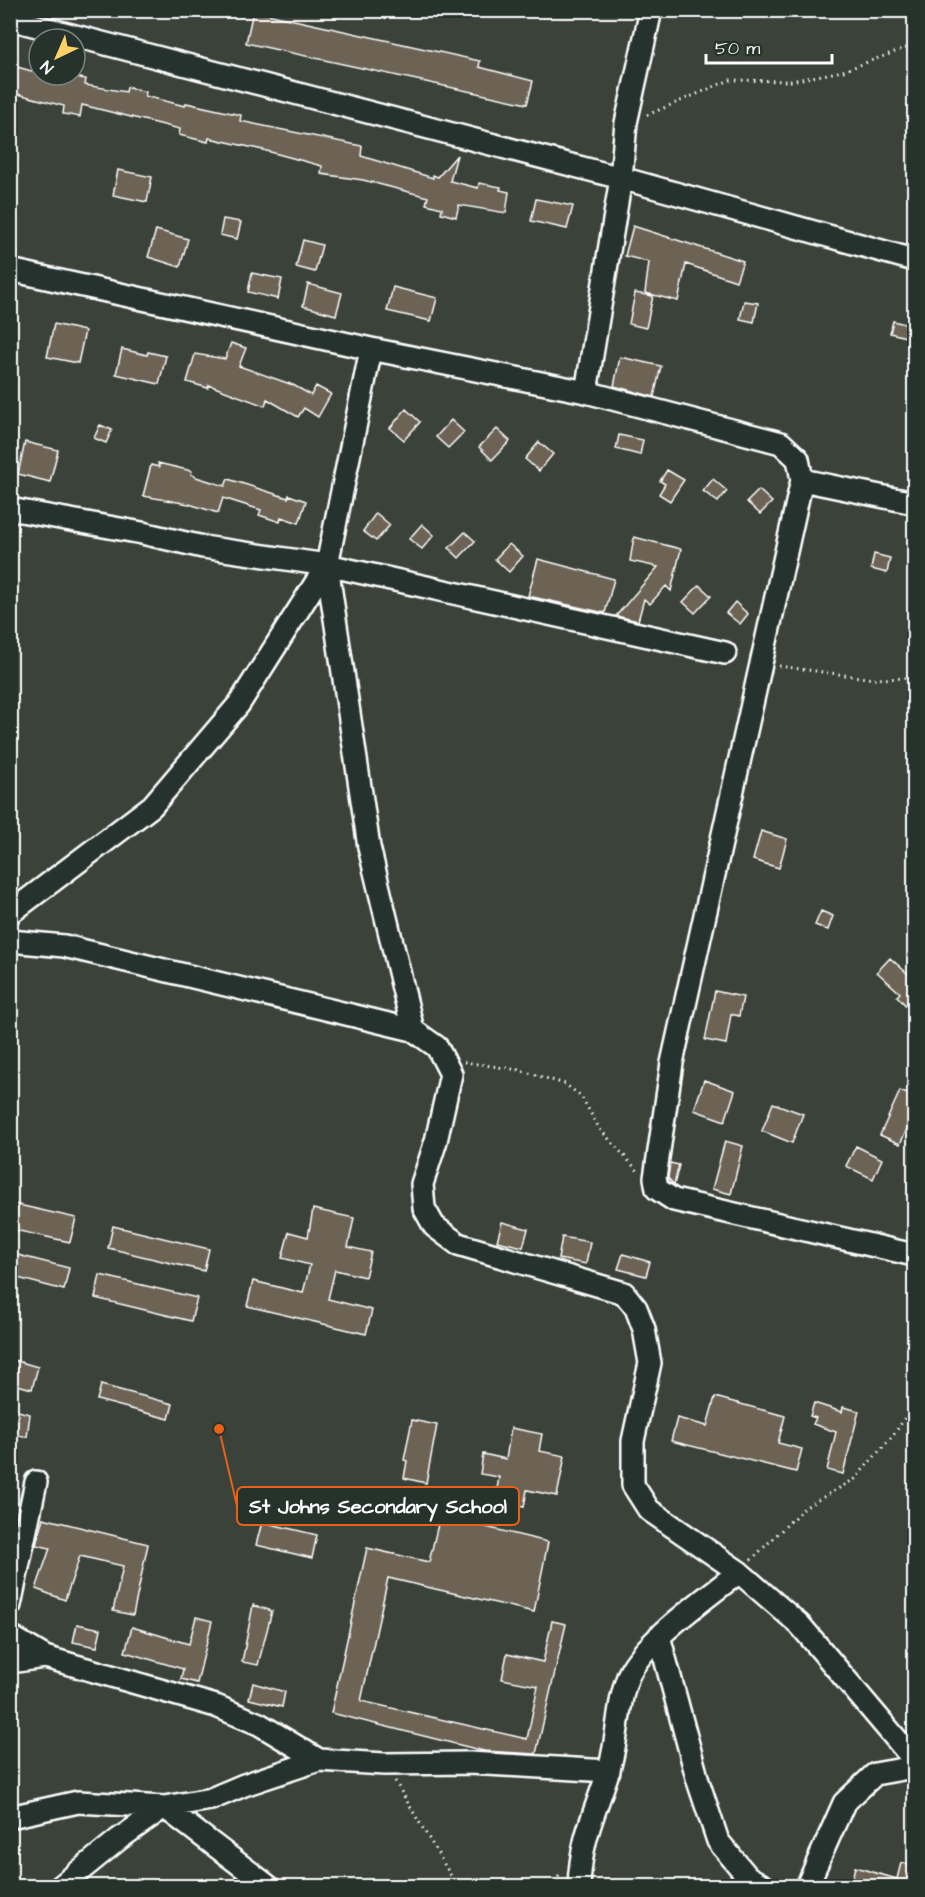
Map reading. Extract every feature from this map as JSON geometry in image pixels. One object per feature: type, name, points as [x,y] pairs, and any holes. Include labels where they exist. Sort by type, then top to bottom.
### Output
[{"type":"street","points":[[585,392],[621,178],[626,123],[651,10]]},
{"type":"street","points":[[10,19],[621,178],[915,260]]},
{"type":"street","points":[[10,270],[371,349],[585,392],[781,443],[798,459],[802,480],[672,1063],[655,1178],[657,1189],[674,1200],[915,1255]]},
{"type":"street","points":[[371,349],[327,565],[369,847],[413,1030]]},
{"type":"street","points":[[802,480],[915,503]]},
{"type":"street","points":[[10,509],[142,533],[203,547],[327,565],[725,652]]},
{"type":"street","points":[[10,914],[152,806],[239,704],[327,565]]},
{"type":"street","points":[[10,941],[63,946],[413,1030],[437,1047],[446,1059],[452,1074],[422,1184],[424,1208],[434,1226],[459,1244],[624,1293],[636,1308],[644,1329],[650,1363],[633,1441],[633,1485],[648,1510],[739,1572],[800,1625],[915,1760]]},
{"type":"street","points":[[10,1605],[36,1482]]},
{"type":"street","points":[[579,1887],[580,1853],[595,1805],[609,1771],[619,1715],[630,1673],[659,1636],[739,1572]]},
{"type":"street","points":[[10,1636],[45,1657],[216,1706],[259,1724],[319,1760]]},
{"type":"street","points":[[659,1636],[698,1781],[718,1841],[748,1876],[764,1887]]},
{"type":"street","points":[[10,1662],[45,1657]]},
{"type":"street","points":[[10,1817],[78,1802],[164,1807],[211,1799],[244,1785],[319,1760],[384,1764],[469,1762],[609,1771]]},
{"type":"street","points":[[807,1887],[844,1803],[875,1774],[915,1767]]},
{"type":"street","points":[[61,1887],[119,1839],[164,1807]]},
{"type":"street","points":[[164,1807],[268,1887]]},
{"type":"path","points":[[626,123],[688,100],[730,80],[791,81],[843,71],[915,45]]},
{"type":"path","points":[[762,664],[874,679],[915,678]]},
{"type":"path","points":[[446,1059],[519,1070],[565,1084],[581,1096],[599,1128],[633,1167],[657,1189]]},
{"type":"path","points":[[739,1572],[804,1508],[855,1479],[895,1433],[915,1404]]},
{"type":"path","points":[[384,1764],[458,1887]]},
{"type":"building","points":[[253,11],[480,61],[479,67],[533,81],[527,104],[246,43]]},
{"type":"building","points":[[10,65],[27,70],[27,87],[87,85],[126,92],[127,87],[146,92],[145,96],[185,106],[186,103],[241,115],[240,121],[362,146],[361,156],[433,178],[433,175],[438,177],[457,155],[450,181],[478,188],[479,183],[501,187],[500,190],[509,192],[506,213],[459,205],[456,217],[441,213],[442,208],[426,204],[428,197],[363,180],[321,174],[322,166],[209,138],[208,142],[179,135],[180,129],[82,105],[80,117],[63,114],[64,106],[10,92]]},
{"type":"building","points":[[118,170],[152,177],[147,202],[113,195]]},
{"type":"building","points":[[536,199],[573,206],[567,229],[531,221]]},
{"type":"building","points":[[223,219],[241,222],[237,239],[220,235]]},
{"type":"building","points":[[633,226],[743,261],[736,281],[686,264],[678,301],[645,293],[649,262],[625,256]]},
{"type":"building","points":[[156,230],[188,239],[180,267],[148,257]]},
{"type":"building","points":[[303,240],[322,245],[315,272],[296,267]]},
{"type":"building","points":[[252,273],[282,279],[278,299],[248,292]]},
{"type":"building","points":[[308,284],[342,293],[336,315],[303,306]]},
{"type":"building","points":[[393,287],[437,298],[431,321],[387,311]]},
{"type":"building","points":[[635,293],[653,296],[646,328],[629,324]]},
{"type":"building","points":[[744,301],[758,303],[754,322],[740,319]]},
{"type":"building","points":[[893,321],[913,326],[910,338],[890,333]]},
{"type":"building","points":[[54,324],[85,331],[78,363],[47,357]]},
{"type":"building","points":[[231,343],[246,348],[239,366],[293,385],[311,395],[316,386],[331,394],[318,417],[304,408],[298,417],[267,399],[265,406],[209,385],[208,388],[187,382],[195,354],[225,359]]},
{"type":"building","points":[[122,349],[147,355],[148,352],[166,356],[159,384],[116,374]]},
{"type":"building","points":[[620,357],[661,366],[654,397],[614,386]]},
{"type":"building","points":[[406,409],[420,422],[404,440],[390,428]]},
{"type":"building","points":[[451,420],[464,432],[448,448],[436,437]]},
{"type":"building","points":[[100,425],[112,430],[106,443],[94,438]]},
{"type":"building","points":[[497,429],[510,441],[492,460],[479,447]]},
{"type":"building","points":[[619,435],[643,440],[640,455],[616,449]]},
{"type":"building","points":[[25,442],[58,450],[50,482],[18,474]]},
{"type":"building","points":[[539,442],[553,454],[539,471],[525,459]]},
{"type":"building","points":[[158,463],[192,471],[191,474],[196,477],[225,486],[228,479],[288,498],[289,495],[306,501],[299,523],[281,517],[280,522],[259,515],[261,510],[223,498],[218,513],[189,504],[143,496],[151,465],[159,467]]},
{"type":"building","points":[[667,470],[684,480],[670,501],[659,494],[665,484],[660,481]]},
{"type":"building","points":[[713,479],[727,491],[718,502],[703,491]]},
{"type":"building","points":[[759,490],[772,502],[760,514],[747,502]]},
{"type":"building","points":[[376,513],[390,525],[376,541],[363,531]]},
{"type":"building","points":[[422,524],[434,535],[422,549],[409,539]]},
{"type":"building","points":[[465,532],[475,541],[459,558],[449,548]]},
{"type":"building","points":[[634,537],[681,549],[671,591],[666,586],[650,604],[644,599],[638,621],[616,616],[658,567],[630,561]]},
{"type":"building","points":[[509,544],[523,556],[509,572],[495,559]]},
{"type":"building","points":[[874,554],[890,558],[887,573],[871,569]]},
{"type":"building","points":[[538,559],[614,579],[605,613],[528,596]]},
{"type":"building","points":[[699,585],[711,596],[695,613],[683,602]]},
{"type":"building","points":[[735,602],[748,614],[740,624],[726,613]]},
{"type":"building","points":[[761,831],[787,839],[779,868],[753,860]]},
{"type":"building","points":[[821,911],[833,916],[828,930],[815,925]]},
{"type":"building","points":[[890,958],[915,980],[915,1015],[897,996],[900,993],[877,972]]},
{"type":"building","points":[[715,991],[743,997],[739,1016],[731,1014],[726,1044],[705,1040]]},
{"type":"building","points":[[704,1080],[735,1091],[725,1121],[694,1110]]},
{"type":"building","points":[[900,1091],[915,1097],[915,1112],[900,1144],[880,1135]]},
{"type":"building","points":[[773,1103],[803,1114],[792,1143],[762,1131]]},
{"type":"building","points":[[725,1141],[743,1146],[731,1194],[712,1189]]},
{"type":"building","points":[[856,1146],[882,1159],[873,1179],[846,1166]]},
{"type":"building","points":[[670,1163],[679,1165],[674,1185],[668,1178]]},
{"type":"building","points":[[10,1203],[76,1218],[70,1242],[10,1229]]},
{"type":"building","points":[[313,1209],[354,1218],[348,1247],[371,1252],[365,1277],[335,1270],[328,1299],[372,1310],[366,1334],[247,1306],[253,1281],[303,1293],[310,1265],[282,1258],[289,1232],[308,1237]]},
{"type":"building","points":[[502,1222],[528,1229],[523,1247],[497,1241]]},
{"type":"building","points":[[113,1226],[209,1249],[204,1271],[108,1248]]},
{"type":"building","points":[[562,1237],[590,1242],[586,1264],[558,1259]]},
{"type":"building","points":[[10,1253],[69,1268],[64,1290],[10,1276]]},
{"type":"building","points":[[623,1254],[650,1262],[646,1276],[618,1269]]},
{"type":"building","points":[[100,1275],[197,1298],[191,1321],[95,1298]]},
{"type":"building","points":[[10,1359],[38,1367],[32,1389],[10,1383]]},
{"type":"building","points":[[101,1385],[173,1404],[169,1419],[97,1400]]},
{"type":"building","points":[[715,1397],[785,1416],[778,1443],[802,1449],[796,1472],[671,1441],[677,1418],[707,1426]]},
{"type":"building","points":[[814,1403],[842,1412],[843,1407],[859,1411],[843,1474],[827,1470],[836,1432],[813,1424],[816,1418],[810,1416]]},
{"type":"building","points":[[10,1409],[30,1414],[27,1437],[10,1433]]},
{"type":"building","points":[[412,1420],[437,1425],[426,1483],[404,1478],[407,1461],[404,1460]]},
{"type":"building","points":[[511,1428],[542,1434],[539,1451],[565,1456],[557,1496],[527,1490],[524,1507],[495,1501],[499,1477],[480,1474],[483,1454],[506,1459]]},
{"type":"building","points":[[440,1516],[548,1542],[534,1612],[388,1578],[361,1701],[527,1739],[538,1686],[502,1679],[507,1654],[543,1662],[552,1621],[566,1624],[536,1754],[484,1751],[331,1713],[367,1548],[429,1562]]},
{"type":"building","points":[[43,1518],[148,1544],[133,1615],[113,1611],[123,1566],[80,1556],[65,1600],[36,1589],[50,1548],[36,1545]]},
{"type":"building","points":[[262,1522],[317,1535],[312,1558],[256,1545]]},
{"type":"building","points":[[253,1605],[272,1611],[258,1665],[242,1662]]},
{"type":"building","points":[[196,1617],[212,1621],[197,1683],[181,1679],[183,1669],[125,1652],[132,1627],[189,1644]]},
{"type":"building","points":[[77,1624],[101,1629],[97,1647],[73,1642]]},
{"type":"building","points":[[253,1683],[285,1692],[282,1707],[249,1699]]},
{"type":"building","points":[[901,1863],[915,1866],[915,1887],[850,1887],[855,1867],[897,1879]]},
{"type":"place","name":"St Johns Secondary School","points":[[219,1429]]}]
